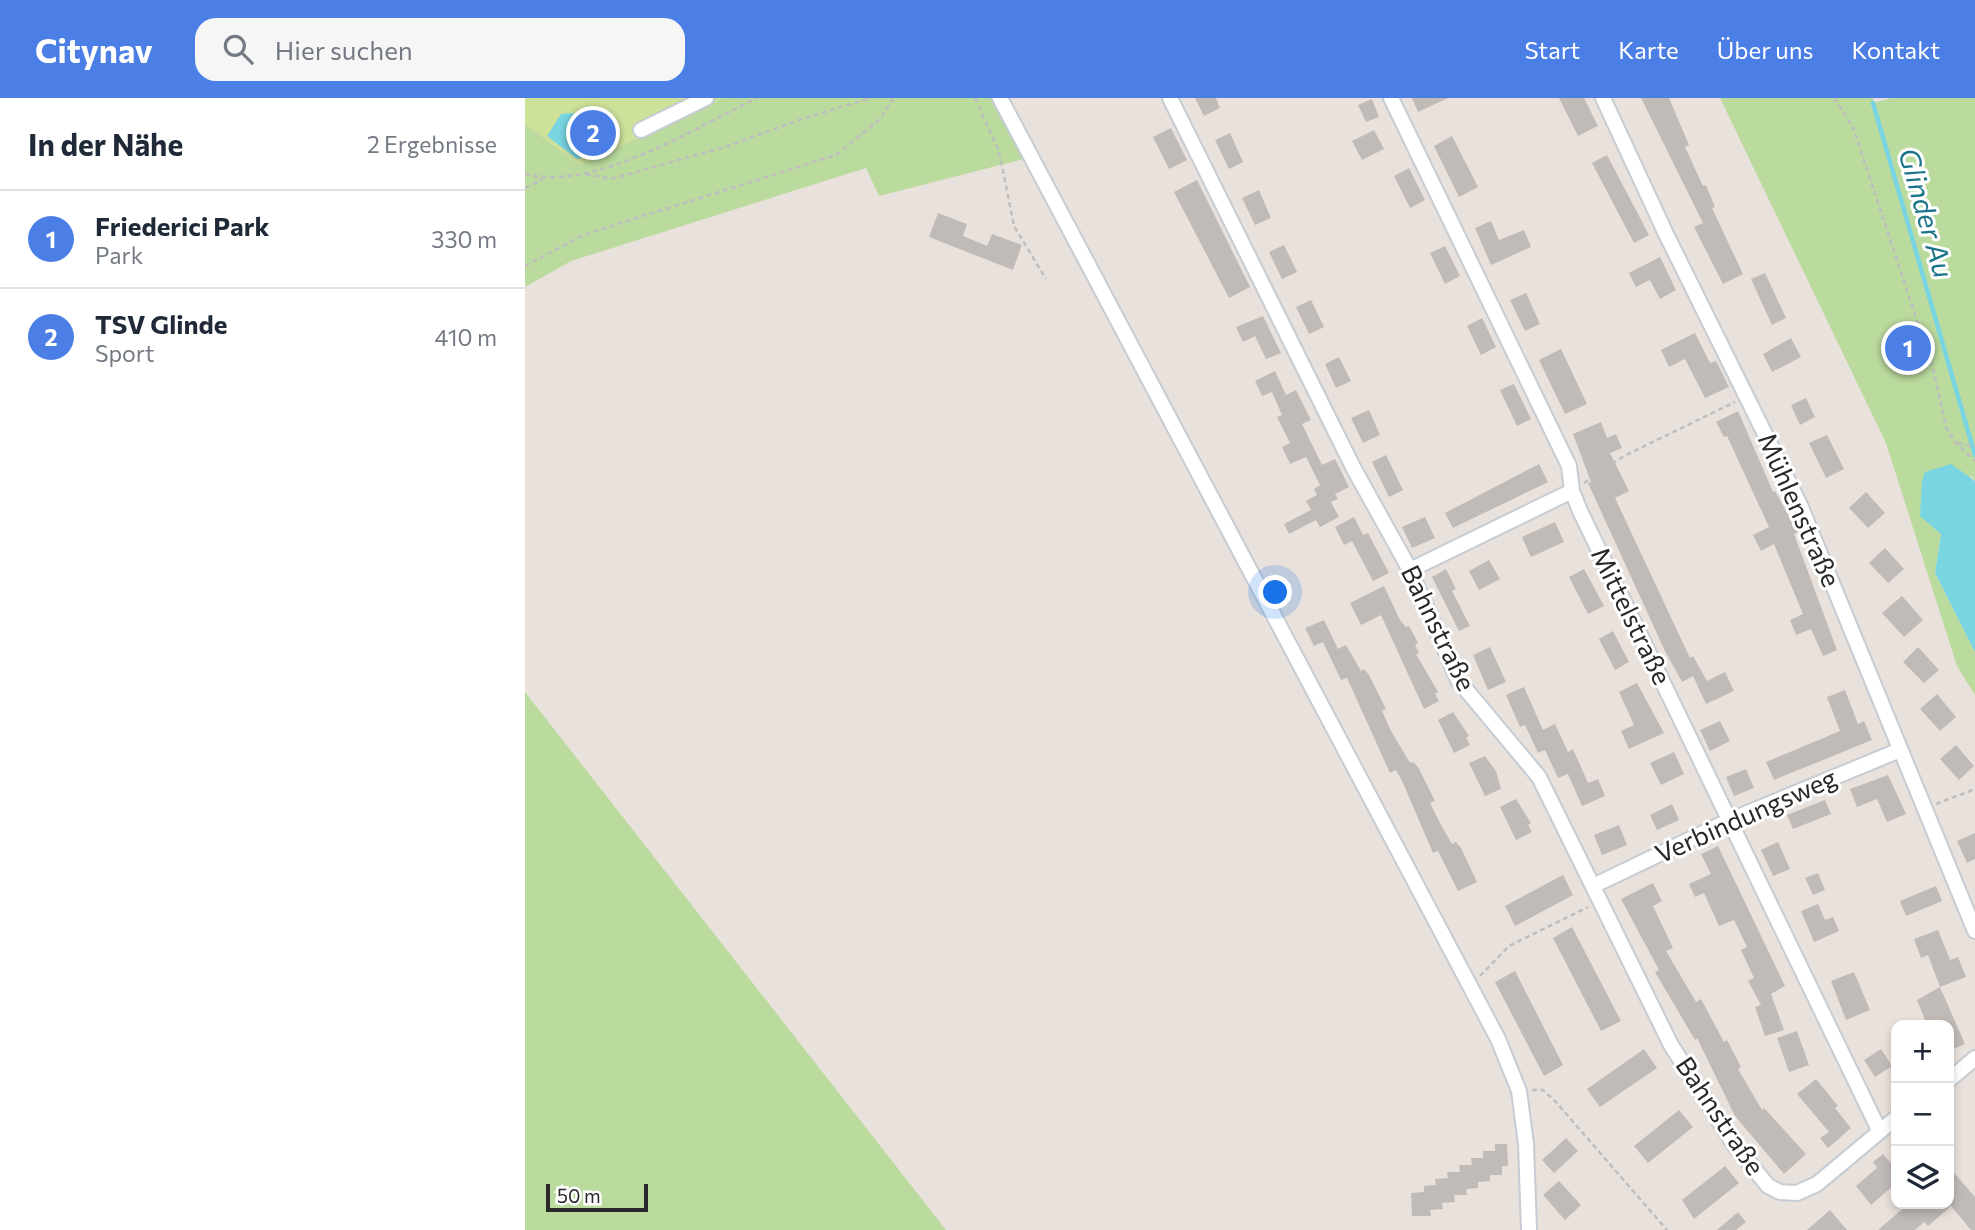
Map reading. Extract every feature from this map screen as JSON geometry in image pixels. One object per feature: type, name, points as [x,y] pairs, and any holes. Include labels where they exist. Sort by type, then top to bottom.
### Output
[{"type":"street","points":[[641,130],[706,98]]},
{"type":"street","points":[[1000,98],[1498,1039],[1519,1091],[1526,1144],[1529,1230]]},
{"type":"street","name":"Bahnstraße","points":[[1170,98],[1354,469],[1410,570],[1458,680],[1539,776],[1671,1045],[1707,1105],[1765,1183],[1780,1192],[1793,1194],[1817,1184],[1879,1130]]},
{"type":"street","name":"Mittelstraße","points":[[1391,98],[1569,466],[1572,491],[1728,821],[1879,1130]]},
{"type":"street","name":"Mühlenstraße","points":[[1603,98],[1800,505],[1975,931]]},
{"type":"street","points":[[1410,570],[1572,491]]},
{"type":"street","name":"Verbindungsweg","points":[[1593,886],[1728,821],[1900,750]]},
{"type":"street","points":[[1954,1076],[1975,1058]]},
{"type":"street","points":[[1879,1130],[1891,1122]]},
{"type":"path","points":[[525,188],[544,179],[586,174],[652,149],[757,98]]},
{"type":"path","points":[[586,174],[611,179],[725,147],[801,119],[871,98]]},
{"type":"path","points":[[525,266],[583,235],[836,155],[879,120],[894,98]]},
{"type":"path","points":[[975,98],[999,151],[1014,226],[1046,279]]},
{"type":"path","points":[[1834,98],[1853,127],[1934,372],[1946,427],[1956,443],[1975,461]]},
{"type":"path","points":[[525,174],[544,179]]},
{"type":"path","points":[[1572,491],[1625,456],[1747,398]]},
{"type":"path","points":[[1956,443],[1975,447]]},
{"type":"path","points":[[1923,806],[1941,804],[1975,789]]},
{"type":"path","points":[[1470,986],[1509,946],[1601,901]]},
{"type":"path","points":[[1543,1090],[1667,1230]]},
{"type":"green space","points":[[525,98],[723,98],[580,165],[525,124]]},
{"type":"green space","points":[[723,98],[991,98],[1024,159],[879,196],[866,168],[571,261],[525,287],[525,124],[580,165]]},
{"type":"green space","points":[[1720,98],[1873,98],[1873,103],[1891,98],[1975,98],[1975,481],[1971,476],[1941,533],[1935,573],[1975,652],[1975,695],[1957,666],[1886,443]]},
{"type":"green space","points":[[525,692],[946,1230],[525,1230]]},
{"type":"water","points":[[573,113],[591,124],[603,139],[590,156],[577,159],[547,136],[561,114]]},
{"type":"water","points":[[1951,464],[1975,481],[1975,652],[1935,573],[1941,534],[1920,516],[1925,472]]},
{"type":"building","points":[[1195,98],[1216,98],[1220,108],[1204,116]]},
{"type":"building","points":[[1412,98],[1448,98],[1418,112]]},
{"type":"building","points":[[1559,98],[1584,98],[1598,126],[1578,136]]},
{"type":"building","points":[[1641,98],[1669,98],[1689,145],[1685,147],[1703,186],[1706,185],[1715,207],[1712,208],[1743,274],[1723,284],[1694,227],[1703,223]]},
{"type":"building","points":[[1372,99],[1379,117],[1366,122],[1358,105]]},
{"type":"building","points":[[1171,128],[1187,160],[1169,169],[1153,137]]},
{"type":"building","points":[[1374,130],[1384,149],[1362,160],[1352,141]]},
{"type":"building","points":[[1230,133],[1243,162],[1229,169],[1215,140]]},
{"type":"building","points":[[1452,136],[1478,187],[1459,197],[1434,146]]},
{"type":"building","points":[[1607,155],[1649,235],[1634,243],[1592,163]]},
{"type":"building","points":[[1409,168],[1425,200],[1410,208],[1394,176]]},
{"type":"building","points":[[1197,180],[1250,287],[1229,298],[1174,192]]},
{"type":"building","points":[[1259,190],[1271,218],[1255,225],[1242,198]]},
{"type":"building","points":[[938,213],[967,224],[963,236],[987,246],[992,234],[1022,245],[1013,270],[929,237]]},
{"type":"building","points":[[1491,221],[1499,240],[1524,230],[1531,247],[1491,265],[1475,228]]},
{"type":"building","points":[[1284,245],[1297,272],[1282,279],[1269,252]]},
{"type":"building","points":[[1445,246],[1460,276],[1445,284],[1430,253]]},
{"type":"building","points":[[1660,257],[1676,290],[1660,299],[1650,280],[1636,287],[1629,273]]},
{"type":"building","points":[[1765,273],[1786,318],[1772,325],[1751,279]]},
{"type":"building","points":[[1526,293],[1540,324],[1525,331],[1510,300]]},
{"type":"building","points":[[1311,300],[1324,327],[1309,334],[1296,307]]},
{"type":"building","points":[[1263,316],[1281,353],[1266,359],[1255,336],[1243,342],[1236,327]]},
{"type":"building","points":[[1482,318],[1496,347],[1481,355],[1467,326]]},
{"type":"building","points":[[1695,333],[1710,363],[1716,361],[1729,387],[1705,398],[1685,359],[1669,367],[1661,350]]},
{"type":"building","points":[[1791,338],[1801,357],[1772,372],[1763,354]]},
{"type":"building","points":[[1561,349],[1587,404],[1565,414],[1539,360]]},
{"type":"building","points":[[1339,357],[1351,381],[1336,388],[1325,364]]},
{"type":"building","points":[[1275,371],[1286,395],[1296,390],[1311,420],[1302,424],[1322,465],[1335,459],[1349,487],[1335,494],[1338,499],[1331,502],[1339,517],[1320,527],[1316,520],[1289,534],[1284,524],[1311,510],[1306,501],[1317,495],[1314,489],[1320,485],[1306,457],[1290,464],[1282,447],[1290,443],[1277,417],[1282,415],[1272,392],[1262,396],[1255,381]]},
{"type":"building","points":[[1514,384],[1531,419],[1517,426],[1500,390]]},
{"type":"building","points":[[1806,398],[1815,417],[1800,425],[1791,405]]},
{"type":"building","points":[[1369,410],[1380,435],[1363,443],[1351,418]]},
{"type":"building","points":[[1738,411],[1773,492],[1775,491],[1798,532],[1794,534],[1837,650],[1823,656],[1811,629],[1796,635],[1790,620],[1803,614],[1774,544],[1761,551],[1753,535],[1769,527],[1727,436],[1724,437],[1716,422]]},
{"type":"building","points":[[1601,422],[1607,438],[1616,434],[1622,448],[1610,453],[1629,491],[1615,498],[1690,658],[1693,656],[1707,681],[1725,672],[1734,691],[1706,704],[1693,676],[1682,682],[1665,651],[1588,483],[1591,482],[1573,434]]},
{"type":"building","points":[[1827,435],[1844,469],[1826,478],[1809,443]]},
{"type":"building","points":[[1386,455],[1403,490],[1389,497],[1372,462]]},
{"type":"building","points":[[1539,464],[1548,482],[1453,528],[1445,513]]},
{"type":"building","points":[[1866,492],[1885,513],[1868,528],[1849,508]]},
{"type":"building","points":[[1354,517],[1363,535],[1368,533],[1389,573],[1373,581],[1352,541],[1344,545],[1335,527]]},
{"type":"building","points":[[1425,517],[1435,538],[1412,548],[1402,527]]},
{"type":"building","points":[[1555,522],[1564,542],[1531,557],[1522,537]]},
{"type":"building","points":[[1885,548],[1904,569],[1888,583],[1869,563]]},
{"type":"building","points":[[1489,560],[1500,579],[1479,590],[1469,571]]},
{"type":"building","points":[[1446,569],[1456,589],[1452,591],[1470,626],[1459,631],[1432,577]]},
{"type":"building","points":[[1584,569],[1604,606],[1588,614],[1569,577]]},
{"type":"building","points":[[1384,586],[1400,620],[1406,627],[1409,626],[1418,643],[1415,645],[1419,653],[1416,654],[1438,692],[1435,694],[1439,701],[1424,709],[1381,615],[1361,625],[1350,603]]},
{"type":"building","points":[[1902,596],[1923,620],[1904,637],[1882,613]]},
{"type":"building","points":[[1324,620],[1338,649],[1346,645],[1361,671],[1364,669],[1369,675],[1386,709],[1382,711],[1391,731],[1410,763],[1413,762],[1418,767],[1435,801],[1430,803],[1441,825],[1452,844],[1456,842],[1461,848],[1477,882],[1458,891],[1438,851],[1433,853],[1403,783],[1396,770],[1390,773],[1347,678],[1341,680],[1323,642],[1314,646],[1305,628]]},
{"type":"building","points":[[1613,631],[1629,662],[1615,670],[1599,639]]},
{"type":"building","points":[[1490,647],[1506,682],[1488,690],[1473,655]]},
{"type":"building","points":[[1918,647],[1939,670],[1924,683],[1903,662]]},
{"type":"building","points":[[1637,683],[1664,733],[1629,749],[1621,731],[1634,725],[1619,692]]},
{"type":"building","points":[[1524,687],[1543,730],[1555,724],[1568,752],[1573,749],[1588,783],[1598,779],[1605,796],[1582,806],[1568,774],[1558,778],[1545,750],[1538,753],[1525,725],[1520,727],[1506,695]]},
{"type":"building","points":[[1845,690],[1858,724],[1864,721],[1872,740],[1774,780],[1766,762],[1840,731],[1827,697]]},
{"type":"building","points":[[1937,694],[1956,717],[1940,731],[1920,709]]},
{"type":"building","points":[[1453,712],[1469,736],[1466,738],[1470,745],[1454,753],[1438,720]]},
{"type":"building","points":[[1720,721],[1730,741],[1710,751],[1700,730]]},
{"type":"building","points":[[1956,745],[1974,766],[1959,780],[1940,759]]},
{"type":"building","points":[[1674,752],[1684,774],[1661,785],[1650,763]]},
{"type":"building","points":[[1485,756],[1496,771],[1501,789],[1485,796],[1469,763]]},
{"type":"building","points":[[1746,769],[1754,788],[1734,796],[1726,777]]},
{"type":"building","points":[[1888,775],[1906,814],[1887,822],[1877,799],[1857,807],[1850,789]]},
{"type":"building","points":[[1516,799],[1531,823],[1528,825],[1532,832],[1516,840],[1500,807]]},
{"type":"building","points":[[1825,800],[1831,814],[1793,829],[1787,815]]},
{"type":"building","points":[[1672,804],[1679,820],[1657,830],[1650,815]]},
{"type":"building","points":[[1619,825],[1627,845],[1602,855],[1594,835]]},
{"type":"building","points":[[1975,833],[1975,859],[1967,863],[1957,841]]},
{"type":"building","points":[[1778,842],[1790,869],[1773,876],[1761,850]]},
{"type":"building","points":[[1718,846],[1785,986],[1771,994],[1784,1030],[1765,1036],[1755,1007],[1761,1005],[1748,981],[1754,978],[1741,950],[1747,947],[1734,920],[1719,926],[1704,893],[1695,897],[1689,884],[1711,874],[1701,854]]},
{"type":"building","points":[[1818,873],[1825,890],[1813,895],[1805,878]]},
{"type":"building","points":[[1563,875],[1573,895],[1515,926],[1505,906]]},
{"type":"building","points":[[1653,883],[1662,901],[1653,906],[1673,948],[1666,951],[1696,1002],[1701,999],[1724,1042],[1727,1040],[1741,1067],[1738,1069],[1762,1110],[1764,1108],[1806,1154],[1784,1174],[1735,1116],[1697,1038],[1695,1040],[1655,972],[1659,970],[1621,899]]},
{"type":"building","points":[[1936,886],[1942,901],[1906,916],[1900,901]]},
{"type":"building","points":[[1818,904],[1825,920],[1833,917],[1839,931],[1814,942],[1801,911]]},
{"type":"building","points":[[1572,927],[1621,1021],[1601,1031],[1553,938]]},
{"type":"building","points":[[1938,930],[1950,960],[1958,957],[1966,977],[1940,987],[1928,955],[1921,958],[1914,939]]},
{"type":"building","points":[[1515,971],[1563,1065],[1544,1076],[1495,982]]},
{"type":"building","points":[[1854,972],[1870,1010],[1846,1020],[1831,981]]},
{"type":"building","points":[[1940,987],[1965,1044],[1954,1049],[1954,1020],[1925,1020],[1917,1000]]},
{"type":"building","points":[[1797,1031],[1809,1065],[1789,1072],[1777,1038]]},
{"type":"building","points":[[1644,1049],[1657,1068],[1600,1107],[1587,1089]]},
{"type":"building","points":[[1881,1049],[1891,1067],[1875,1077],[1864,1060]]},
{"type":"building","points":[[1816,1079],[1838,1106],[1835,1108],[1851,1128],[1828,1148],[1820,1138],[1829,1132],[1797,1094]]},
{"type":"building","points":[[1679,1110],[1693,1127],[1648,1163],[1634,1146]]},
{"type":"building","points":[[1566,1138],[1578,1151],[1554,1173],[1542,1160]]},
{"type":"building","points":[[1495,1144],[1507,1144],[1508,1166],[1502,1166],[1502,1175],[1490,1175],[1490,1181],[1478,1182],[1478,1188],[1466,1189],[1467,1195],[1454,1195],[1455,1202],[1442,1203],[1443,1209],[1430,1210],[1431,1216],[1412,1216],[1411,1193],[1424,1192],[1424,1186],[1436,1185],[1435,1179],[1448,1178],[1447,1172],[1460,1172],[1459,1165],[1472,1165],[1471,1158],[1483,1158],[1483,1151],[1495,1151]]},
{"type":"building","points":[[1883,1154],[1891,1163],[1891,1187],[1871,1205],[1856,1186],[1877,1168],[1873,1162]]},
{"type":"building","points":[[1725,1166],[1739,1183],[1694,1219],[1682,1200]]},
{"type":"building","points":[[1954,1173],[1975,1197],[1975,1230],[1971,1230],[1954,1209]]},
{"type":"building","points":[[1559,1181],[1581,1205],[1565,1220],[1543,1195]]},
{"type":"building","points":[[1902,1209],[1948,1209],[1928,1226],[1924,1222],[1915,1230],[1878,1230]]},
{"type":"building","points":[[1830,1210],[1847,1230],[1807,1230],[1821,1218]]},
{"type":"building","points":[[1738,1212],[1746,1222],[1736,1230],[1717,1230]]},
{"type":"waterway","name":"Glinder Au","points":[[1873,103],[1975,455]]},
{"type":"place","name":"TSV Glinde","points":[[593,133]]},
{"type":"place","name":"Friederici Park","points":[[1908,348]]}]
